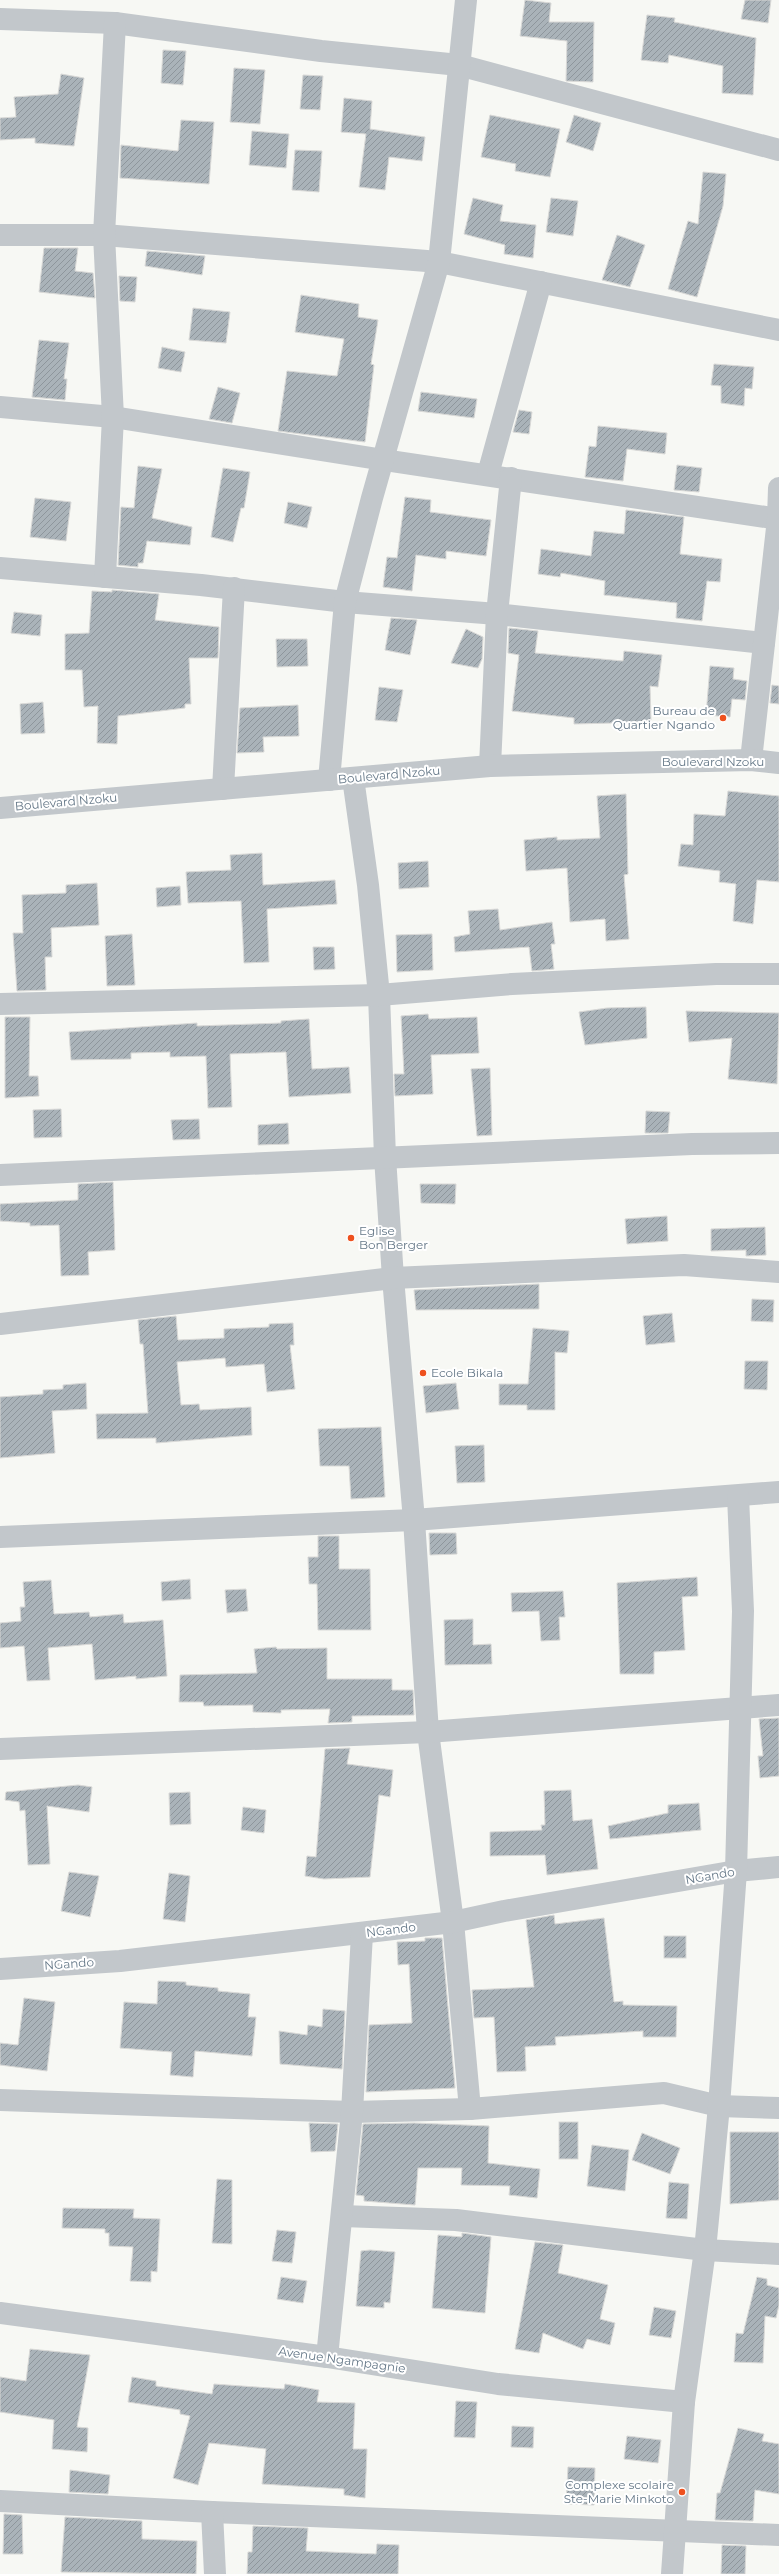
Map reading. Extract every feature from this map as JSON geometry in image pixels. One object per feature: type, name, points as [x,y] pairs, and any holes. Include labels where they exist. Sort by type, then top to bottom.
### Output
[{"type":"street","points":[[329,780],[345,602],[372,498],[439,262],[466,0]]},
{"type":"street","points":[[0,19],[115,23],[321,51],[459,65],[779,150]]},
{"type":"street","points":[[105,576],[113,417],[104,235],[115,23]]},
{"type":"street","points":[[0,236],[104,235],[439,262],[779,330]]},
{"type":"street","points":[[488,474],[541,282]]},
{"type":"street","points":[[0,408],[113,417],[384,460],[488,474],[778,519]]},
{"type":"street","points":[[490,766],[497,614],[511,478]]},
{"type":"street","points":[[751,760],[778,519],[779,488]]},
{"type":"street","points":[[0,568],[234,588],[345,602],[497,614],[764,643]]},
{"type":"street","points":[[223,789],[234,588]]},
{"type":"street","name":"Boulevard Nzoku","points":[[0,808],[490,766],[751,760],[779,763]]},
{"type":"street","points":[[353,778],[368,885],[379,995],[385,1157],[393,1278],[414,1520],[428,1732],[453,1922],[470,2109]]},
{"type":"street","points":[[0,1004],[379,995],[512,984],[716,974],[779,974]]},
{"type":"street","points":[[0,1175],[385,1157],[779,1143]]},
{"type":"street","points":[[0,1324],[393,1278],[684,1265],[779,1272]]},
{"type":"street","points":[[0,1537],[414,1520],[779,1492]]},
{"type":"street","points":[[672,2574],[677,2531],[684,2402],[705,2250],[719,2106],[736,1871],[743,1611],[738,1496]]},
{"type":"street","points":[[0,1749],[428,1732],[779,1705]]},
{"type":"street","name":"NGando","points":[[0,1969],[120,1961],[362,1934],[453,1922],[504,1911],[736,1871],[779,1867]]},
{"type":"street","points":[[327,2357],[352,2112],[362,1934]]},
{"type":"street","points":[[0,2100],[352,2112],[470,2109],[664,2093],[719,2106],[779,2108]]},
{"type":"street","points":[[342,2216],[456,2220],[705,2250],[779,2254]]},
{"type":"street","name":"Avenue Ngampagnie","points":[[0,2313],[327,2357],[498,2384],[684,2402]]},
{"type":"street","points":[[0,2501],[212,2512],[779,2535]]},
{"type":"street","points":[[212,2512],[215,2574]]},
{"type":"building","points":[[525,0],[551,3],[549,22],[594,22],[593,82],[566,81],[567,41],[520,36]]},
{"type":"building","points":[[745,0],[771,0],[768,23],[741,19]]},
{"type":"building","points":[[647,15],[675,18],[674,22],[756,38],[753,95],[722,93],[723,66],[669,55],[668,63],[641,60]]},
{"type":"building","points":[[163,50],[186,51],[183,85],[161,83]]},
{"type":"building","points":[[234,68],[265,70],[260,124],[230,122]]},
{"type":"building","points":[[61,74],[84,78],[74,146],[35,143],[35,138],[0,140],[0,118],[16,117],[14,97],[58,94]]},
{"type":"building","points":[[303,75],[323,76],[320,110],[300,109]]},
{"type":"building","points":[[344,98],[372,101],[370,129],[425,137],[422,161],[389,157],[385,190],[359,187],[366,134],[341,132]]},
{"type":"building","points":[[490,115],[560,129],[550,177],[515,171],[516,164],[481,157]]},
{"type":"building","points":[[574,115],[601,123],[593,151],[566,142]]},
{"type":"building","points":[[181,120],[214,122],[209,184],[120,178],[121,145],[178,151]]},
{"type":"building","points":[[252,131],[289,134],[286,168],[249,165]]},
{"type":"building","points":[[295,150],[322,151],[319,192],[292,190]]},
{"type":"building","points":[[703,172],[726,174],[723,206],[697,297],[668,289],[688,221],[698,224]]},
{"type":"building","points":[[473,198],[503,205],[500,221],[536,225],[533,258],[504,254],[505,245],[464,234]]},
{"type":"building","points":[[551,198],[578,201],[573,236],[546,232]]},
{"type":"building","points":[[617,235],[645,245],[630,287],[602,280]]},
{"type":"building","points":[[44,248],[78,248],[75,271],[93,273],[95,298],[39,292]]},
{"type":"building","points":[[147,251],[205,256],[202,275],[145,266]]},
{"type":"building","points":[[119,276],[137,277],[135,302],[120,301]]},
{"type":"building","points":[[301,295],[359,304],[358,317],[378,320],[371,364],[374,365],[365,442],[278,431],[287,371],[337,376],[344,339],[295,332]]},
{"type":"building","points":[[193,308],[230,312],[226,343],[189,340]]},
{"type":"building","points":[[39,340],[69,343],[64,379],[67,379],[65,400],[32,397]]},
{"type":"building","points":[[162,347],[185,352],[181,372],[158,368]]},
{"type":"building","points":[[714,364],[754,367],[752,389],[745,388],[744,406],[721,403],[721,386],[711,385]]},
{"type":"building","points":[[218,387],[240,393],[232,423],[209,419]]},
{"type":"building","points":[[421,392],[477,399],[474,418],[418,411]]},
{"type":"building","points":[[519,410],[532,412],[529,434],[513,432]]},
{"type":"building","points":[[598,426],[667,433],[665,454],[627,449],[623,481],[585,477],[589,446],[596,447]]},
{"type":"building","points":[[677,465],[702,468],[699,492],[674,490]]},
{"type":"building","points":[[138,466],[162,469],[152,518],[192,527],[190,545],[147,541],[143,563],[138,563],[138,567],[118,565],[121,507],[134,508]]},
{"type":"building","points":[[223,468],[250,472],[244,508],[241,508],[233,542],[211,537]]},
{"type":"building","points":[[405,497],[431,500],[430,512],[491,520],[486,556],[446,551],[446,559],[416,555],[412,591],[383,587],[387,557],[397,558]]},
{"type":"building","points":[[35,498],[71,502],[66,541],[30,537]]},
{"type":"building","points":[[288,502],[312,507],[307,528],[284,523]]},
{"type":"building","points":[[626,510],[684,517],[680,554],[722,559],[720,582],[707,581],[702,621],[676,618],[677,603],[604,595],[605,581],[561,573],[560,577],[538,574],[541,549],[591,556],[594,531],[624,534]]},
{"type":"building","points":[[112,590],[159,594],[155,620],[219,627],[218,658],[189,658],[191,704],[185,704],[185,708],[118,716],[117,744],[97,743],[98,706],[84,707],[82,670],[65,670],[65,634],[89,633],[92,591],[112,592]]},
{"type":"building","points":[[14,612],[42,615],[40,636],[11,633]]},
{"type":"building","points":[[391,618],[417,620],[410,655],[385,650]]},
{"type":"building","points":[[509,628],[538,631],[535,653],[623,661],[624,651],[662,655],[658,687],[650,686],[651,722],[574,724],[574,718],[512,711],[519,655],[508,653]]},
{"type":"building","points":[[466,629],[483,637],[482,659],[478,668],[451,663]]},
{"type":"building","points":[[276,639],[307,639],[308,666],[277,667]]},
{"type":"building","points":[[710,666],[734,668],[733,679],[747,681],[745,700],[732,699],[730,717],[706,715]]},
{"type":"building","points":[[772,685],[779,686],[779,704],[770,703]]},
{"type":"building","points":[[379,687],[403,690],[397,722],[375,720]]},
{"type":"building","points":[[43,702],[45,733],[21,734],[20,704]]},
{"type":"building","points":[[298,705],[299,736],[263,737],[264,752],[237,753],[240,708]]},
{"type":"building","points":[[728,791],[779,796],[779,882],[757,880],[753,924],[733,921],[736,884],[719,882],[720,871],[678,866],[681,844],[693,845],[694,814],[725,816]]},
{"type":"building","points":[[626,794],[628,874],[624,875],[629,939],[606,941],[605,919],[570,922],[567,868],[526,871],[524,840],[557,837],[557,840],[600,838],[597,796]]},
{"type":"building","points":[[262,853],[263,885],[335,880],[337,904],[267,909],[269,962],[244,963],[241,901],[188,903],[186,872],[231,870],[230,855]]},
{"type":"building","points":[[428,861],[429,887],[399,889],[398,863]]},
{"type":"building","points":[[97,883],[99,925],[51,928],[52,957],[45,957],[46,990],[17,991],[13,933],[23,933],[22,895],[66,893],[66,885]]},
{"type":"building","points":[[180,886],[181,905],[157,907],[156,888]]},
{"type":"building","points":[[498,909],[500,930],[552,922],[555,944],[551,944],[554,969],[532,971],[529,947],[455,952],[454,937],[470,934],[468,911]]},
{"type":"building","points":[[132,934],[135,985],[107,986],[105,936]]},
{"type":"building","points":[[432,934],[433,970],[397,972],[396,935]]},
{"type":"building","points":[[313,947],[334,947],[335,969],[314,970]]},
{"type":"building","points":[[646,1007],[647,1038],[585,1045],[579,1012],[607,1008]]},
{"type":"building","points":[[686,1011],[779,1013],[777,1084],[728,1079],[732,1038],[689,1042]]},
{"type":"building","points":[[428,1014],[429,1019],[477,1017],[479,1053],[431,1055],[433,1094],[395,1096],[394,1074],[404,1074],[401,1016]]},
{"type":"building","points":[[5,1017],[30,1017],[29,1076],[38,1076],[39,1096],[5,1098]]},
{"type":"building","points":[[309,1019],[312,1069],[349,1067],[351,1093],[289,1097],[286,1052],[230,1054],[232,1107],[208,1108],[206,1056],[170,1057],[170,1052],[131,1053],[131,1059],[71,1060],[69,1032],[197,1023],[197,1026],[281,1023],[281,1021]]},
{"type":"building","points":[[490,1068],[492,1135],[477,1136],[471,1069]]},
{"type":"building","points":[[61,1109],[62,1137],[34,1138],[33,1110]]},
{"type":"building","points":[[646,1111],[670,1112],[668,1133],[645,1133]]},
{"type":"building","points":[[199,1119],[200,1139],[173,1140],[171,1120]]},
{"type":"building","points":[[288,1123],[289,1144],[258,1145],[258,1125]]},
{"type":"building","points":[[113,1182],[115,1250],[88,1252],[89,1275],[61,1276],[59,1225],[30,1226],[30,1223],[0,1221],[0,1204],[78,1200],[78,1184]]},
{"type":"building","points":[[420,1184],[456,1184],[455,1204],[421,1203]]},
{"type":"building","points":[[667,1216],[668,1241],[627,1244],[625,1219]]},
{"type":"building","points":[[765,1227],[766,1255],[746,1256],[746,1250],[711,1251],[711,1229]]},
{"type":"building","points":[[539,1284],[539,1309],[416,1310],[414,1290]]},
{"type":"building","points":[[752,1299],[774,1300],[773,1322],[751,1321]]},
{"type":"building","points":[[672,1313],[675,1342],[646,1345],[643,1316]]},
{"type":"building","points":[[176,1316],[178,1340],[224,1338],[224,1329],[269,1327],[269,1324],[293,1323],[294,1345],[290,1345],[295,1389],[267,1392],[264,1364],[226,1367],[225,1358],[177,1362],[181,1405],[199,1404],[200,1410],[251,1407],[252,1435],[156,1443],[156,1438],[97,1439],[96,1414],[148,1413],[143,1344],[140,1344],[138,1320]]},
{"type":"building","points":[[533,1328],[569,1331],[567,1353],[555,1352],[555,1410],[527,1410],[527,1405],[499,1405],[499,1384],[528,1384]]},
{"type":"building","points":[[745,1361],[768,1361],[767,1390],[744,1389]]},
{"type":"building","points":[[86,1383],[87,1409],[52,1411],[55,1453],[0,1458],[0,1397],[43,1394],[43,1390],[63,1389],[63,1385]]},
{"type":"building","points":[[456,1383],[459,1409],[426,1413],[423,1386]]},
{"type":"building","points":[[381,1427],[385,1497],[351,1499],[349,1466],[320,1466],[318,1429]]},
{"type":"building","points":[[484,1445],[485,1482],[457,1483],[455,1446]]},
{"type":"building","points":[[429,1533],[456,1533],[457,1554],[430,1555]]},
{"type":"building","points":[[318,1536],[339,1536],[339,1569],[370,1569],[371,1630],[318,1630],[317,1584],[309,1584],[308,1557],[318,1557]]},
{"type":"building","points":[[697,1577],[698,1596],[682,1597],[685,1650],[654,1652],[654,1674],[620,1674],[617,1583]]},
{"type":"building","points":[[190,1579],[191,1599],[162,1601],[161,1582]]},
{"type":"building","points":[[51,1580],[54,1614],[89,1612],[90,1617],[123,1614],[124,1623],[163,1620],[167,1676],[136,1679],[136,1676],[95,1680],[92,1644],[48,1648],[50,1680],[27,1681],[24,1646],[0,1648],[0,1623],[21,1621],[20,1607],[25,1607],[23,1582]]},
{"type":"building","points":[[246,1589],[248,1611],[227,1613],[225,1590]]},
{"type":"building","points":[[563,1591],[565,1617],[559,1617],[560,1640],[541,1641],[539,1611],[512,1612],[511,1593]]},
{"type":"building","points":[[473,1619],[473,1645],[491,1644],[492,1664],[445,1665],[444,1620]]},
{"type":"building","points":[[276,1647],[277,1649],[327,1648],[327,1679],[392,1679],[392,1690],[413,1690],[414,1715],[352,1716],[352,1722],[328,1723],[330,1709],[281,1710],[281,1713],[253,1712],[253,1705],[204,1706],[203,1702],[179,1702],[180,1675],[257,1673],[254,1649]]},
{"type":"building","points":[[779,1718],[779,1776],[760,1778],[758,1756],[763,1756],[759,1719]]},
{"type":"building","points":[[350,1748],[347,1764],[393,1770],[390,1797],[379,1795],[370,1877],[324,1879],[305,1876],[307,1856],[316,1857],[325,1749]]},
{"type":"building","points":[[78,1785],[92,1787],[89,1812],[47,1806],[50,1864],[28,1865],[25,1810],[20,1811],[19,1802],[5,1800],[6,1792]]},
{"type":"building","points":[[571,1790],[573,1821],[592,1819],[598,1869],[547,1875],[545,1855],[490,1856],[490,1832],[542,1830],[541,1825],[545,1825],[544,1791]]},
{"type":"building","points":[[190,1792],[191,1824],[170,1825],[169,1793]]},
{"type":"building","points":[[699,1803],[701,1830],[610,1839],[608,1826],[668,1813],[668,1805]]},
{"type":"building","points":[[243,1807],[266,1810],[264,1833],[241,1830]]},
{"type":"building","points":[[69,1872],[99,1876],[90,1917],[61,1911]]},
{"type":"building","points":[[169,1873],[190,1876],[185,1922],[163,1919]]},
{"type":"building","points":[[554,1915],[555,1924],[604,1918],[614,2002],[623,2001],[623,2005],[677,2006],[676,2037],[643,2037],[643,2031],[555,2037],[556,2045],[525,2047],[526,2071],[497,2072],[494,2017],[474,2018],[472,1990],[534,1987],[526,1920]]},
{"type":"building","points":[[664,1936],[686,1936],[686,1958],[664,1958]]},
{"type":"building","points":[[425,1938],[442,1938],[455,2088],[366,2092],[369,2025],[412,2023],[409,1964],[398,1965],[397,1942],[425,1941]]},
{"type":"building","points":[[158,1981],[186,1982],[186,1985],[218,1988],[218,1991],[250,1994],[248,2017],[256,2017],[252,2056],[195,2051],[193,2077],[170,2075],[172,2052],[120,2048],[124,2002],[157,2004]]},
{"type":"building","points":[[24,1998],[55,2002],[47,2071],[0,2065],[0,2043],[18,2045]]},
{"type":"building","points":[[323,2009],[345,2011],[342,2069],[280,2064],[279,2031],[307,2035],[308,2025],[322,2027]]},
{"type":"building","points":[[559,2122],[578,2122],[578,2159],[559,2159]]},
{"type":"building","points":[[309,2123],[338,2124],[335,2151],[311,2152]]},
{"type":"building","points":[[414,2123],[489,2126],[488,2163],[540,2169],[537,2198],[509,2195],[510,2186],[461,2185],[462,2168],[418,2168],[415,2205],[364,2201],[364,2196],[356,2195],[363,2124]]},
{"type":"building","points":[[730,2132],[779,2132],[779,2200],[730,2204]]},
{"type":"building","points":[[642,2133],[680,2148],[670,2174],[632,2160]]},
{"type":"building","points":[[592,2145],[629,2150],[625,2191],[587,2186]]},
{"type":"building","points":[[217,2179],[232,2180],[232,2244],[212,2243]]},
{"type":"building","points":[[669,2182],[689,2184],[687,2219],[666,2218]]},
{"type":"building","points":[[63,2208],[134,2209],[133,2218],[160,2219],[157,2272],[151,2271],[151,2282],[130,2281],[133,2247],[109,2246],[109,2233],[105,2233],[105,2229],[62,2228]]},
{"type":"building","points":[[277,2230],[296,2232],[292,2263],[272,2261]]},
{"type":"building","points":[[462,2233],[491,2237],[485,2313],[432,2308],[438,2235],[462,2237]]},
{"type":"building","points":[[535,2242],[563,2245],[558,2273],[608,2285],[600,2319],[615,2323],[610,2345],[587,2339],[583,2349],[543,2333],[539,2353],[515,2349]]},
{"type":"building","points":[[370,2250],[395,2252],[390,2303],[384,2302],[384,2308],[356,2306],[361,2251]]},
{"type":"building","points":[[281,2277],[307,2281],[303,2303],[277,2299]]},
{"type":"building","points":[[757,2277],[767,2279],[767,2285],[779,2288],[779,2305],[776,2318],[765,2316],[763,2363],[734,2362],[736,2333],[743,2334]]},
{"type":"building","points":[[654,2307],[676,2311],[671,2338],[649,2335]]},
{"type":"building","points":[[30,2349],[90,2355],[77,2427],[88,2428],[87,2452],[52,2449],[54,2420],[0,2412],[0,2377],[26,2381]]},
{"type":"building","points":[[132,2377],[156,2381],[156,2386],[212,2394],[214,2384],[284,2389],[285,2384],[319,2390],[317,2402],[355,2403],[353,2449],[367,2449],[365,2498],[344,2495],[344,2489],[262,2484],[266,2449],[209,2443],[198,2485],[173,2478],[190,2416],[180,2414],[180,2410],[128,2402]]},
{"type":"building","points":[[456,2401],[477,2402],[475,2438],[454,2437]]},
{"type":"building","points":[[512,2426],[534,2427],[533,2448],[511,2447]]},
{"type":"building","points":[[738,2428],[764,2434],[762,2441],[779,2444],[779,2494],[755,2490],[753,2521],[715,2520],[717,2493],[720,2493]]},
{"type":"building","points":[[627,2436],[661,2440],[658,2463],[624,2459]]},
{"type":"building","points":[[568,2467],[595,2468],[594,2505],[566,2504]]},
{"type":"building","points":[[70,2470],[110,2475],[108,2494],[69,2492]]},
{"type":"building","points":[[4,2514],[22,2515],[23,2554],[3,2554]]},
{"type":"building","points":[[65,2517],[142,2521],[142,2539],[197,2541],[196,2574],[61,2572]]},
{"type":"building","points":[[253,2526],[308,2528],[306,2551],[376,2554],[377,2544],[399,2545],[398,2574],[247,2574],[248,2552],[252,2552]]},
{"type":"building","points":[[722,2545],[746,2546],[745,2574],[721,2574]]},
{"type":"place","name":"Bureau de Quartier Ngando","points":[[723,718]]},
{"type":"place","name":"Eglise Bon Berger","points":[[351,1238]]},
{"type":"place","name":"Ecole Bikala","points":[[423,1373]]},
{"type":"place","name":"Complexe scolaire Ste-Marie Minkoto","points":[[682,2492]]}]
